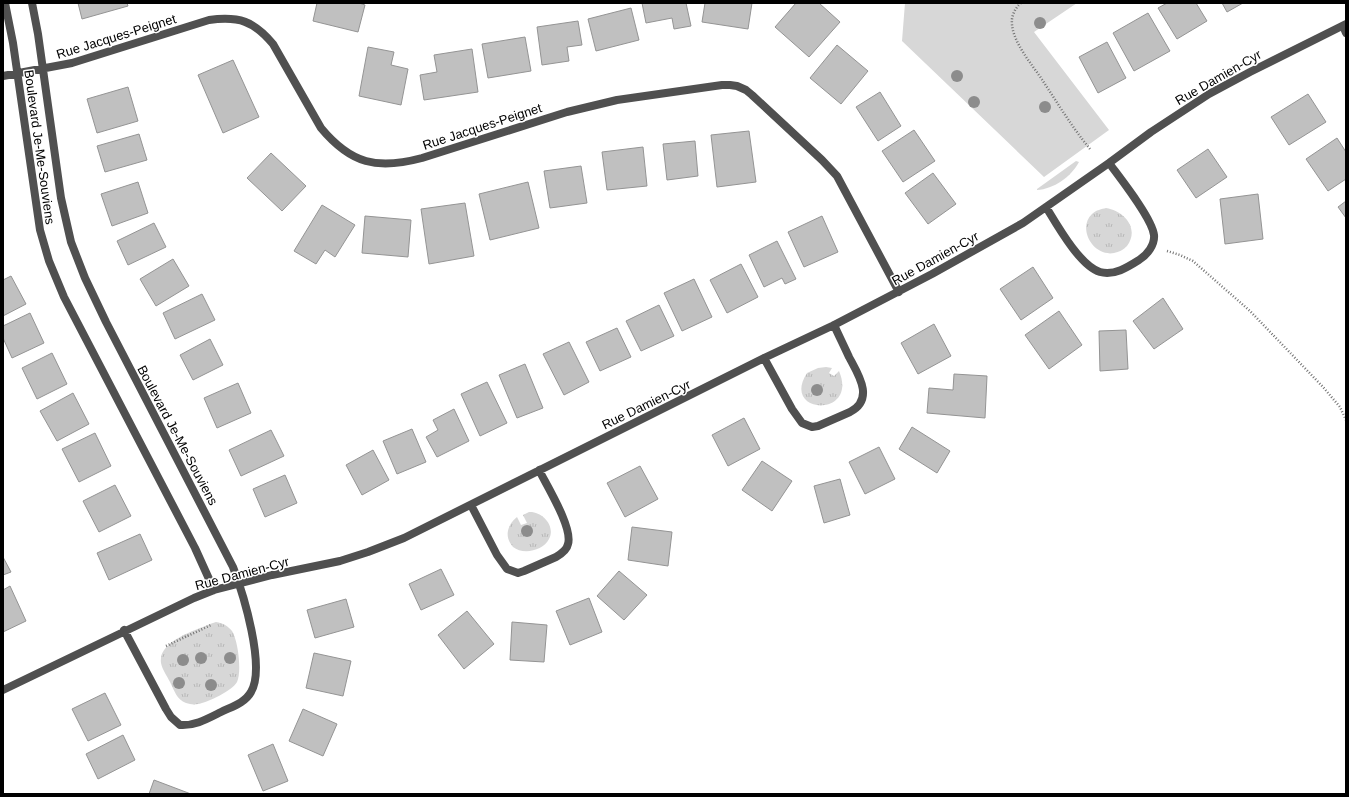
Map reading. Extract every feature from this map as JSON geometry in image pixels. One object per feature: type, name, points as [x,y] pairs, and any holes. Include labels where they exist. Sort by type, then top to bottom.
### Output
[{"type":"street","name":"Boulevard Je-Me-Souviens","points":[[5,3],[17,73],[37,215],[49,261],[64,297],[195,548],[214,590]]},
{"type":"street","name":"Boulevard Je-Me-Souviens","points":[[32,3],[64,214],[71,242],[77,259],[106,322],[226,551],[239,584],[247,612],[255,656],[257,673],[251,693],[246,699],[202,721],[193,724],[180,725],[171,717],[124,630]]},
{"type":"street","name":"Rue Jacques-Peignet","points":[[3,76],[43,69],[89,58],[209,20],[238,20],[256,27],[264,33],[272,44],[318,123],[330,138],[355,158],[366,162],[385,164],[398,164],[422,158],[567,112],[598,104],[730,84],[746,90],[758,100],[837,176],[899,292]]},
{"type":"street","name":"Rue Damien-Cyr","points":[[3,690],[124,630],[214,590],[272,575],[324,565],[368,552],[404,538],[764,358],[834,326],[1006,233],[1046,207],[1151,132],[1209,94],[1250,72],[1345,28]]},
{"type":"street","points":[[1046,207],[1060,231],[1079,256],[1086,264],[1100,272],[1116,272],[1142,259],[1154,241],[1153,230],[1126,186],[1109,163]]},
{"type":"street","points":[[764,358],[792,409],[802,423],[812,427],[818,426],[850,412],[855,409],[862,400],[863,388],[834,326]]},
{"type":"street","points":[[471,505],[497,555],[508,569],[518,573],[561,555],[568,546],[569,534],[564,520],[539,470]]},
{"type":"path","points":[[1021,3],[1012,19],[1020,48],[1062,112],[1090,149]]},
{"type":"path","points":[[1151,247],[1180,255],[1192,261],[1250,311],[1323,387],[1340,407],[1346,420]]},
{"type":"path","points":[[166,646],[211,625]]},
{"type":"green space","points":[[905,3],[1077,3],[1034,32],[1109,130],[1044,177],[902,41]]},
{"type":"green space","points":[[1076,161],[1079,162],[1067,177],[1056,185],[1037,190],[1037,189]]},
{"type":"green space","points":[[1106,208],[1119,213],[1128,221],[1131,227],[1131,239],[1127,246],[1121,251],[1114,253],[1100,251],[1094,246],[1087,234],[1086,227],[1092,214]]},
{"type":"green space","points":[[818,368],[832,368],[829,373],[834,376],[839,371],[842,386],[839,397],[831,403],[820,405],[811,403],[803,397],[801,387],[807,373]]},
{"type":"green space","points":[[529,512],[539,514],[546,520],[551,529],[551,534],[546,543],[538,549],[522,551],[513,547],[510,543],[508,539],[508,531],[509,527],[517,517],[521,525],[527,523],[523,515]]},
{"type":"green space","points":[[216,622],[227,626],[234,635],[238,648],[239,671],[237,682],[230,689],[219,696],[202,703],[192,704],[183,702],[176,694],[163,670],[161,663],[162,655],[165,649],[178,638]]},
{"type":"building","points":[[78,3],[127,3],[128,6],[82,19]]},
{"type":"building","points":[[317,3],[359,3],[365,5],[358,32],[313,21]]},
{"type":"building","points":[[642,3],[686,3],[691,26],[674,29],[672,18],[646,23]]},
{"type":"building","points":[[705,3],[752,3],[748,29],[702,22]]},
{"type":"building","points":[[796,3],[819,3],[840,22],[809,57],[775,27]]},
{"type":"building","points":[[1167,3],[1196,3],[1207,21],[1177,39],[1158,8]]},
{"type":"building","points":[[1222,3],[1243,3],[1227,12]]},
{"type":"building","points":[[631,8],[639,40],[596,51],[588,19]]},
{"type":"building","points":[[1148,13],[1170,51],[1134,71],[1113,33]]},
{"type":"building","points":[[578,21],[582,45],[567,47],[569,61],[542,65],[537,27]]},
{"type":"building","points":[[525,37],[531,71],[488,78],[482,44]]},
{"type":"building","points":[[1107,42],[1126,78],[1098,93],[1079,57]]},
{"type":"building","points":[[837,45],[868,71],[841,104],[810,78]]},
{"type":"building","points":[[368,47],[394,52],[391,65],[408,69],[401,105],[359,96]]},
{"type":"building","points":[[472,49],[478,92],[424,100],[420,75],[437,72],[434,55]]},
{"type":"building","points":[[233,60],[259,117],[223,133],[198,75]]},
{"type":"building","points":[[128,87],[138,121],[97,133],[87,99]]},
{"type":"building","points":[[880,92],[901,126],[878,141],[856,107]]},
{"type":"building","points":[[1308,94],[1326,122],[1289,145],[1271,117]]},
{"type":"building","points":[[914,130],[935,161],[903,182],[882,151]]},
{"type":"building","points":[[749,131],[756,182],[717,187],[711,135]]},
{"type":"building","points":[[139,134],[147,160],[105,172],[97,146]]},
{"type":"building","points":[[1337,138],[1346,152],[1346,179],[1328,191],[1306,159]]},
{"type":"building","points":[[695,141],[698,176],[667,180],[663,144]]},
{"type":"building","points":[[643,147],[647,186],[607,190],[602,152]]},
{"type":"building","points":[[1208,149],[1227,177],[1196,198],[1177,170]]},
{"type":"building","points":[[271,153],[306,186],[282,211],[247,178]]},
{"type":"building","points":[[581,166],[587,203],[550,208],[544,171]]},
{"type":"building","points":[[933,173],[956,204],[928,224],[905,193]]},
{"type":"building","points":[[138,182],[148,213],[112,226],[101,194]]},
{"type":"building","points":[[528,182],[539,228],[490,240],[479,194]]},
{"type":"building","points":[[1258,194],[1263,239],[1225,244],[1220,199]]},
{"type":"building","points":[[1346,201],[1346,218],[1338,207]]},
{"type":"building","points":[[465,203],[474,256],[429,264],[421,209]]},
{"type":"building","points":[[322,205],[355,225],[335,257],[325,250],[316,264],[294,251]]},
{"type":"building","points":[[365,216],[411,220],[408,257],[362,253]]},
{"type":"building","points":[[822,216],[838,252],[804,267],[788,232]]},
{"type":"building","points":[[154,223],[166,247],[128,265],[117,241]]},
{"type":"building","points":[[777,241],[796,279],[785,284],[782,278],[764,287],[749,255]]},
{"type":"building","points":[[173,259],[189,286],[156,306],[140,279]]},
{"type":"building","points":[[741,264],[758,297],[727,313],[710,280]]},
{"type":"building","points":[[1033,267],[1053,298],[1021,320],[1000,289]]},
{"type":"building","points":[[11,276],[26,304],[3,316],[3,280]]},
{"type":"building","points":[[694,279],[712,317],[682,331],[664,293]]},
{"type":"building","points":[[202,294],[215,320],[175,339],[163,313]]},
{"type":"building","points":[[1163,298],[1183,329],[1154,349],[1133,321]]},
{"type":"building","points":[[659,305],[674,336],[641,351],[626,321]]},
{"type":"building","points":[[1059,311],[1082,345],[1049,369],[1025,335]]},
{"type":"building","points":[[30,313],[44,343],[12,358],[3,338],[3,326]]},
{"type":"building","points":[[934,324],[951,356],[918,374],[901,343]]},
{"type":"building","points":[[617,328],[631,357],[600,371],[586,342]]},
{"type":"building","points":[[1126,330],[1128,369],[1100,371],[1099,331]]},
{"type":"building","points":[[210,339],[223,365],[193,380],[180,355]]},
{"type":"building","points":[[569,342],[589,382],[564,395],[543,354]]},
{"type":"building","points":[[52,353],[67,384],[37,399],[22,368]]},
{"type":"building","points":[[525,364],[543,408],[517,418],[499,375]]},
{"type":"building","points":[[954,374],[987,376],[985,418],[927,413],[929,388],[953,390]]},
{"type":"building","points":[[487,382],[507,423],[480,436],[461,394]]},
{"type":"building","points":[[238,383],[251,413],[217,428],[204,398]]},
{"type":"building","points":[[73,393],[89,424],[57,441],[40,411]]},
{"type":"building","points":[[454,409],[469,441],[437,457],[426,437],[438,430],[433,420]]},
{"type":"building","points":[[744,418],[760,449],[728,466],[712,435]]},
{"type":"building","points":[[912,427],[950,451],[937,473],[899,449]]},
{"type":"building","points":[[412,429],[426,462],[397,474],[383,441]]},
{"type":"building","points":[[271,430],[284,456],[241,476],[229,450]]},
{"type":"building","points":[[95,433],[111,466],[79,482],[62,449]]},
{"type":"building","points":[[879,447],[895,479],[865,494],[849,462]]},
{"type":"building","points":[[373,450],[389,480],[362,495],[346,465]]},
{"type":"building","points":[[762,461],[792,481],[772,511],[742,490]]},
{"type":"building","points":[[640,466],[658,499],[625,517],[607,483]]},
{"type":"building","points":[[285,475],[297,503],[265,517],[253,489]]},
{"type":"building","points":[[840,479],[850,515],[824,523],[814,486]]},
{"type":"building","points":[[115,485],[131,516],[99,532],[83,501]]},
{"type":"building","points":[[632,527],[672,532],[668,566],[628,560]]},
{"type":"building","points":[[140,534],[152,560],[109,580],[97,553]]},
{"type":"building","points":[[3,557],[11,572],[3,575]]},
{"type":"building","points":[[441,569],[454,595],[421,610],[409,584]]},
{"type":"building","points":[[619,571],[647,595],[624,620],[597,596]]},
{"type":"building","points":[[10,586],[26,621],[3,632],[3,590]]},
{"type":"building","points":[[589,598],[602,632],[570,645],[556,611]]},
{"type":"building","points":[[346,599],[354,627],[315,638],[307,610]]},
{"type":"building","points":[[467,611],[494,644],[464,669],[438,635]]},
{"type":"building","points":[[512,622],[547,625],[544,662],[510,660]]},
{"type":"building","points":[[314,653],[351,661],[343,696],[306,688]]},
{"type":"building","points":[[105,693],[121,725],[88,741],[72,709]]},
{"type":"building","points":[[303,709],[337,724],[323,756],[289,741]]},
{"type":"building","points":[[123,735],[135,760],[98,779],[86,754]]},
{"type":"building","points":[[273,744],[288,781],[263,791],[248,755]]},
{"type":"building","points":[[154,780],[191,794],[149,794]]}]
